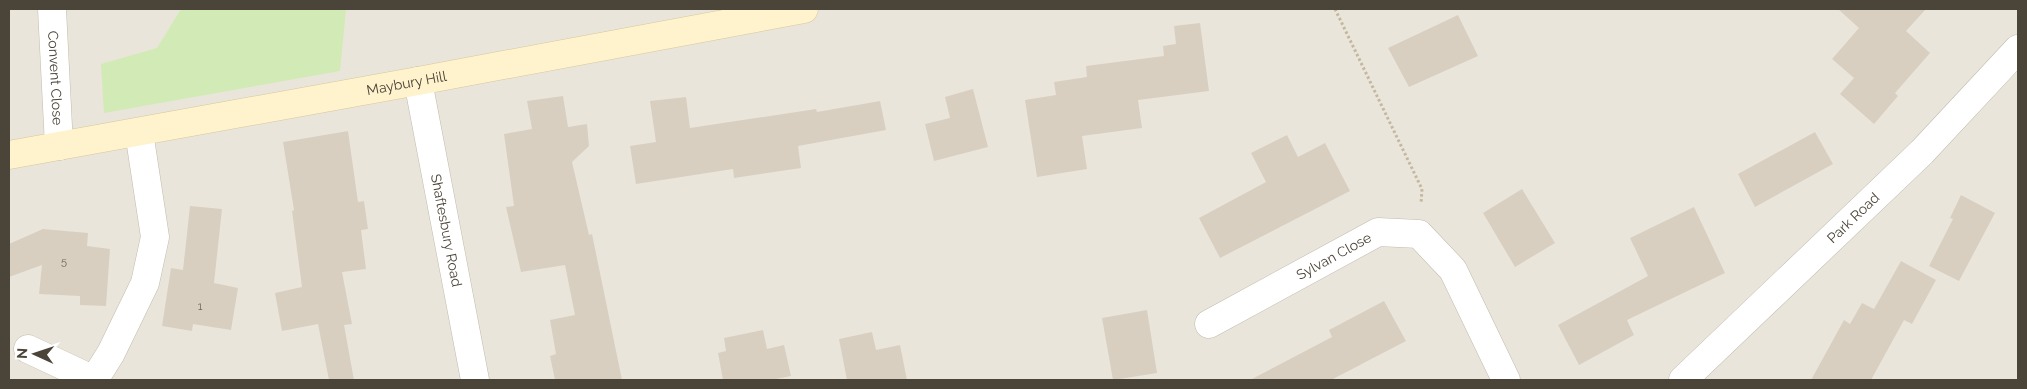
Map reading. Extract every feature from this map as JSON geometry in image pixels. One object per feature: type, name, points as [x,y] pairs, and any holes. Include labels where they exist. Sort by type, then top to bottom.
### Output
[{"type":"street","name":"Convent Close","points":[[52,9],[59,146]]},
{"type":"street","name":"Maybury Hill","points":[[9,155],[804,9]]},
{"type":"street","name":"Park Road","points":[[1682,380],[1922,152],[2018,49]]},
{"type":"street","name":"Shaftesbury Road","points":[[418,81],[476,380]]},
{"type":"street","points":[[28,349],[94,380],[111,354],[146,283],[155,238],[139,132]]},
{"type":"street","name":"Sylvan Close","points":[[1209,324],[1378,232],[1419,234]]},
{"type":"street","points":[[1419,234],[1453,270],[1506,380]]},
{"type":"path","points":[[1335,9],[1422,189],[1419,234]]},
{"type":"shaded area","points":[[9,9],[2018,9],[2018,380],[9,380]]},
{"type":"green space","points":[[181,9],[346,9],[340,71],[104,113],[101,64],[157,48]]},
{"type":"building","points":[[1838,9],[1926,9],[1906,31],[1930,53],[1895,93],[1898,96],[1874,124],[1840,94],[1854,78],[1832,59],[1859,28]]},
{"type":"building","points":[[1458,15],[1478,56],[1409,87],[1388,48]]},
{"type":"building","points":[[1200,23],[1209,91],[1138,100],[1142,128],[1082,136],[1087,169],[1037,177],[1025,100],[1056,95],[1054,82],[1087,77],[1086,66],[1164,56],[1163,46],[1176,44],[1174,26]]},
{"type":"building","points":[[973,89],[988,147],[934,161],[925,124],[950,118],[945,97]]},
{"type":"building","points":[[563,96],[568,127],[587,124],[589,146],[572,162],[589,235],[592,234],[622,380],[555,380],[550,356],[556,354],[550,320],[575,315],[565,265],[521,272],[506,207],[514,206],[504,134],[532,129],[527,101]]},
{"type":"building","points":[[686,97],[690,128],[816,109],[817,112],[880,101],[886,130],[798,146],[801,168],[734,178],[733,169],[636,184],[630,146],[656,142],[650,101]]},
{"type":"building","points":[[348,131],[358,202],[364,201],[368,229],[361,230],[366,269],[342,272],[352,324],[344,325],[354,380],[329,380],[318,324],[282,331],[275,293],[302,287],[292,211],[294,210],[283,142]]},
{"type":"building","points":[[1815,132],[1833,164],[1755,207],[1738,174]]},
{"type":"building","points":[[1287,135],[1298,157],[1325,143],[1350,191],[1220,258],[1199,218],[1266,182],[1251,153]]},
{"type":"building","points":[[1522,189],[1555,243],[1515,267],[1483,213]]},
{"type":"building","points":[[1961,195],[1995,213],[1959,281],[1929,266],[1953,219],[1950,218]]},
{"type":"building","points":[[190,206],[222,209],[214,283],[238,288],[231,330],[193,324],[192,331],[162,326],[171,268],[183,270]]},
{"type":"building","points":[[1694,207],[1725,273],[1627,320],[1634,335],[1579,365],[1558,325],[1648,276],[1630,238]]},
{"type":"building","points":[[43,229],[88,233],[87,246],[110,249],[106,306],[80,305],[80,296],[39,294],[42,265],[9,277],[9,244]]},
{"type":"building","points":[[1901,261],[1936,280],[1912,324],[1904,320],[1871,380],[1811,380],[1844,320],[1850,324],[1862,303],[1874,309]]},
{"type":"building","points":[[1384,301],[1406,341],[1331,380],[1250,380],[1332,337],[1329,330]]},
{"type":"building","points":[[1147,310],[1157,373],[1113,380],[1102,318]]},
{"type":"building","points":[[763,330],[767,349],[784,345],[791,376],[771,380],[723,380],[718,353],[726,351],[724,338]]},
{"type":"building","points":[[872,332],[876,350],[900,345],[907,380],[847,380],[839,339]]}]
